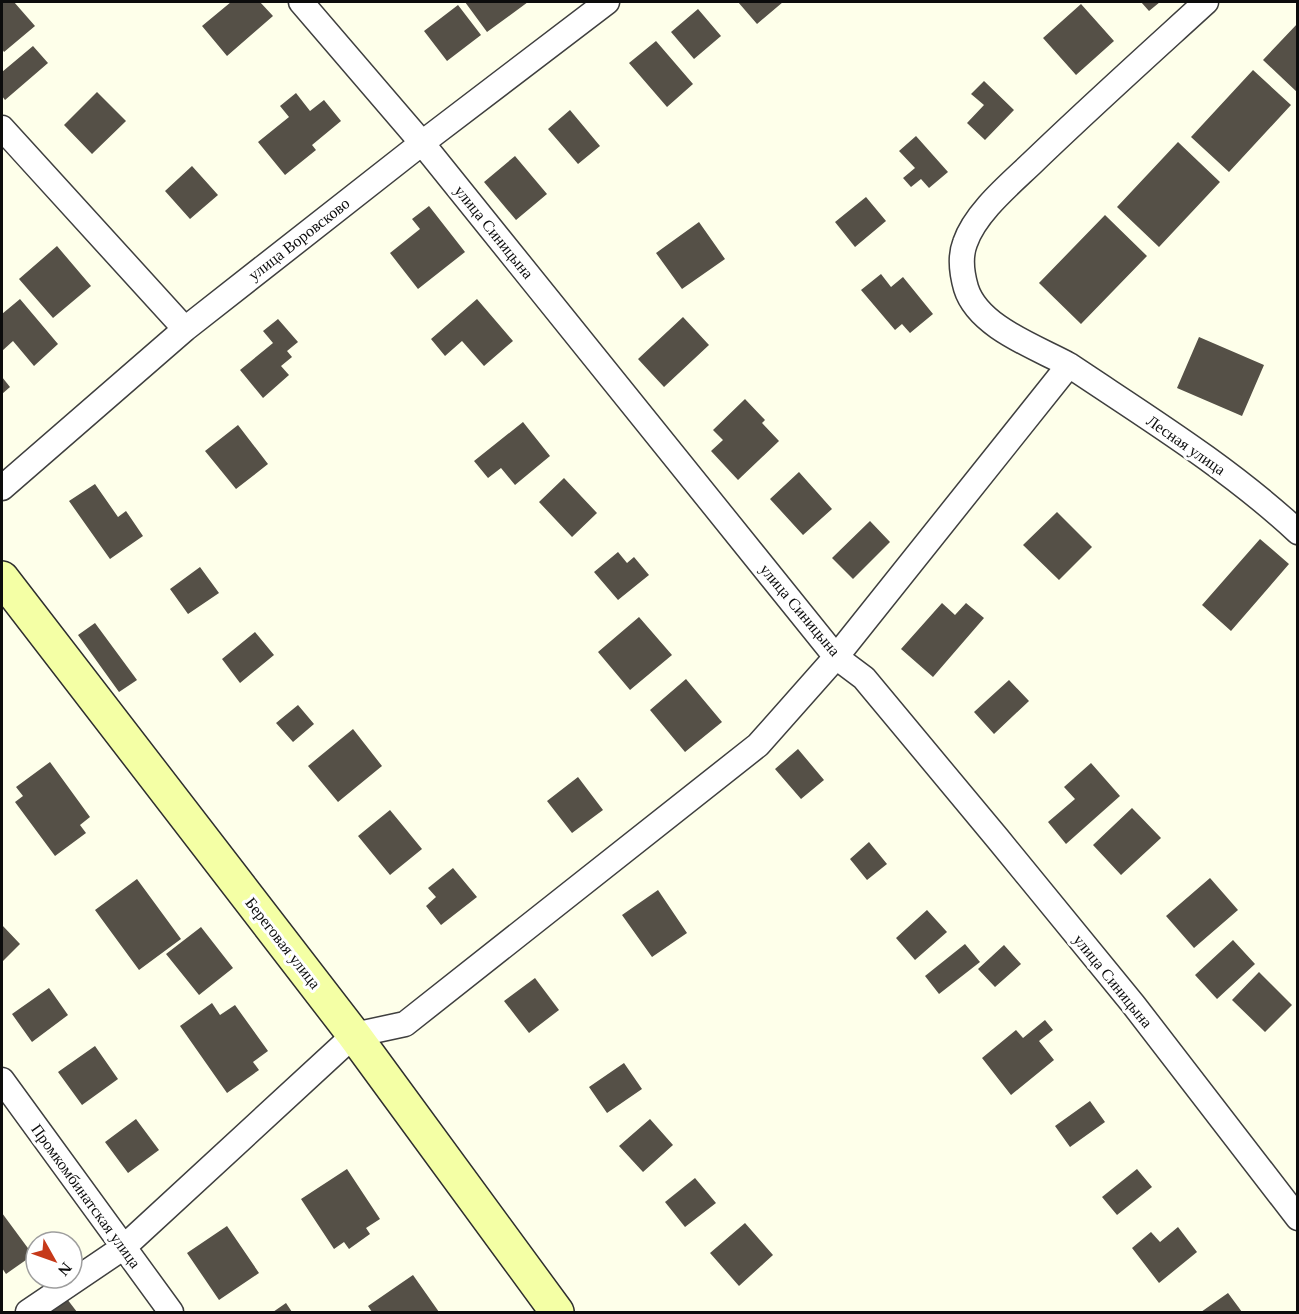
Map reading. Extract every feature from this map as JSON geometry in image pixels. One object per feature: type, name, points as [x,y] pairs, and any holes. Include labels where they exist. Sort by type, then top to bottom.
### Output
[{"type":"main road","name":"Береговая улица","points":[[2,578],[354,1035],[558,1312]]},
{"type":"street","name":"улица Синицына","points":[[301,2],[422,143],[836,657],[864,678],[998,839],[1132,1004],[1298,1218]]},
{"type":"street","name":"улица Воровсково","points":[[2,488],[185,329],[422,143],[607,2]]},
{"type":"street","name":"Лесная улица","points":[[1206,2],[1071,125],[996,198],[979,219],[965,242],[962,264],[966,289],[976,307],[992,323],[1069,365],[1204,454],[1272,508],[1298,532]]},
{"type":"street","points":[[2,128],[185,329]]},
{"type":"street","points":[[28,1312],[124,1247],[354,1035],[405,1024],[758,745],[836,657],[1069,365]]},
{"type":"street","name":"Промкомбинатская улица","points":[[2,1080],[171,1312]]},
{"type":"building","points":[[2,2],[14,2],[35,26],[4,52],[2,49]]},
{"type":"building","points":[[231,2],[260,2],[273,16],[227,56],[202,26]]},
{"type":"building","points":[[465,2],[528,2],[487,32]]},
{"type":"building","points":[[738,2],[783,2],[757,24]]},
{"type":"building","points":[[1141,2],[1160,2],[1149,11]]},
{"type":"building","points":[[1081,4],[1114,41],[1076,75],[1043,38]]},
{"type":"building","points":[[458,5],[481,35],[447,61],[424,31]]},
{"type":"building","points":[[698,9],[721,36],[694,59],[671,32]]},
{"type":"building","points":[[1298,23],[1298,93],[1263,60]]},
{"type":"building","points":[[656,41],[693,84],[667,107],[629,63]]},
{"type":"building","points":[[33,46],[48,63],[5,100],[2,96],[2,72]]},
{"type":"building","points":[[1253,70],[1291,105],[1229,172],[1191,137]]},
{"type":"building","points":[[984,81],[1014,110],[985,140],[967,123],[984,105],[971,94]]},
{"type":"building","points":[[97,92],[126,121],[92,154],[64,125]]},
{"type":"building","points":[[296,93],[310,111],[324,100],[341,121],[312,145],[316,150],[285,175],[258,142],[289,117],[280,106]]},
{"type":"building","points":[[570,110],[600,146],[578,164],[548,129]]},
{"type":"building","points":[[916,136],[948,172],[929,188],[921,179],[911,187],[903,178],[915,168],[899,151]]},
{"type":"building","points":[[1178,142],[1220,182],[1159,247],[1117,207]]},
{"type":"building","points":[[515,156],[547,194],[516,220],[484,182]]},
{"type":"building","points":[[192,166],[218,195],[190,219],[165,191]]},
{"type":"building","points":[[866,197],[886,221],[855,247],[835,222]]},
{"type":"building","points":[[429,206],[465,252],[418,289],[390,253],[420,229],[412,219]]},
{"type":"building","points":[[1105,215],[1147,256],[1081,324],[1039,283]]},
{"type":"building","points":[[699,222],[725,259],[682,289],[656,253]]},
{"type":"building","points":[[57,246],[91,286],[53,318],[19,279]]},
{"type":"building","points":[[881,274],[891,287],[903,277],[933,314],[910,333],[902,324],[895,330],[861,290]]},
{"type":"building","points":[[20,299],[58,344],[34,366],[13,341],[2,351],[2,314]]},
{"type":"building","points":[[477,299],[513,341],[484,366],[462,341],[445,356],[431,339]]},
{"type":"building","points":[[683,317],[709,345],[664,387],[638,359]]},
{"type":"building","points":[[278,319],[298,342],[287,351],[292,357],[281,366],[289,375],[263,398],[240,370],[273,343],[263,331]]},
{"type":"building","points":[[1199,337],[1264,365],[1242,416],[1177,388]]},
{"type":"building","points":[[2,377],[10,387],[2,394]]},
{"type":"building","points":[[745,399],[765,420],[762,423],[779,441],[738,480],[711,451],[723,440],[713,430]]},
{"type":"building","points":[[523,422],[550,456],[515,485],[501,468],[488,478],[474,461]]},
{"type":"building","points":[[238,425],[268,464],[236,489],[205,451]]},
{"type":"building","points":[[799,472],[832,509],[803,535],[770,499]]},
{"type":"building","points":[[564,478],[597,513],[572,537],[539,502]]},
{"type":"building","points":[[95,484],[118,517],[126,511],[143,536],[110,559],[69,501]]},
{"type":"building","points":[[1057,512],[1092,547],[1059,580],[1023,545]]},
{"type":"building","points":[[870,521],[890,542],[853,579],[832,558]]},
{"type":"building","points":[[1260,539],[1289,564],[1231,631],[1202,605]]},
{"type":"building","points":[[618,552],[627,563],[634,557],[649,575],[618,600],[594,572]]},
{"type":"building","points":[[200,567],[219,593],[188,614],[170,589]]},
{"type":"building","points":[[942,603],[955,615],[966,603],[984,618],[933,677],[901,649]]},
{"type":"building","points":[[639,617],[672,655],[630,690],[598,652]]},
{"type":"building","points":[[95,623],[137,680],[119,692],[78,635]]},
{"type":"building","points":[[255,632],[274,655],[240,683],[222,659]]},
{"type":"building","points":[[686,679],[722,722],[685,752],[650,710]]},
{"type":"building","points":[[1009,680],[1029,701],[994,734],[974,712]]},
{"type":"building","points":[[298,705],[314,724],[293,742],[276,723]]},
{"type":"building","points":[[353,729],[382,766],[338,802],[308,766]]},
{"type":"building","points":[[798,749],[824,780],[801,799],[775,769]]},
{"type":"building","points":[[50,762],[90,817],[80,825],[86,833],[55,856],[15,802],[23,796],[16,787]]},
{"type":"building","points":[[1091,763],[1120,796],[1066,844],[1048,822],[1075,799],[1064,787]]},
{"type":"building","points":[[578,777],[603,810],[572,833],[547,801]]},
{"type":"building","points":[[1132,808],[1161,838],[1121,875],[1093,845]]},
{"type":"building","points":[[390,810],[422,849],[390,875],[358,836]]},
{"type":"building","points":[[869,842],[887,864],[867,880],[850,859]]},
{"type":"building","points":[[453,868],[477,897],[441,925],[426,906],[436,897],[428,888]]},
{"type":"building","points":[[1210,878],[1238,910],[1194,948],[1166,916]]},
{"type":"building","points":[[137,879],[181,939],[139,970],[95,910]]},
{"type":"building","points":[[658,890],[687,933],[652,957],[622,915]]},
{"type":"building","points":[[927,910],[947,932],[915,960],[896,938]]},
{"type":"building","points":[[2,925],[20,944],[2,962]]},
{"type":"building","points":[[201,927],[233,968],[199,995],[166,954]]},
{"type":"building","points":[[1233,940],[1255,964],[1217,999],[1195,975]]},
{"type":"building","points":[[965,944],[980,962],[939,994],[925,976]]},
{"type":"building","points":[[1004,945],[1021,964],[995,987],[978,969]]},
{"type":"building","points":[[1259,972],[1292,1005],[1265,1032],[1232,1000]]},
{"type":"building","points":[[535,978],[559,1010],[529,1033],[504,1001]]},
{"type":"building","points":[[49,988],[68,1015],[32,1042],[12,1014]]},
{"type":"building","points":[[212,1003],[220,1015],[235,1005],[268,1051],[253,1062],[259,1070],[227,1093],[180,1026]]},
{"type":"building","points":[[1045,1020],[1053,1030],[1039,1041],[1054,1060],[1011,1095],[982,1058],[1016,1030],[1023,1038]]},
{"type":"building","points":[[95,1046],[118,1079],[82,1105],[58,1072]]},
{"type":"building","points":[[624,1063],[642,1089],[607,1113],[589,1087]]},
{"type":"building","points":[[1090,1101],[1105,1122],[1070,1147],[1055,1126]]},
{"type":"building","points":[[136,1119],[159,1150],[128,1173],[105,1142]]},
{"type":"building","points":[[650,1119],[673,1145],[643,1172],[619,1146]]},
{"type":"building","points":[[347,1169],[380,1219],[366,1228],[370,1234],[349,1249],[344,1242],[334,1249],[301,1199]]},
{"type":"building","points":[[1137,1169],[1152,1187],[1117,1215],[1102,1197]]},
{"type":"building","points":[[695,1178],[716,1203],[685,1227],[665,1202]]},
{"type":"building","points":[[2,1213],[24,1243],[24,1261],[6,1274],[2,1268]]},
{"type":"building","points":[[745,1223],[773,1255],[739,1286],[710,1253]]},
{"type":"building","points":[[227,1226],[259,1273],[219,1300],[187,1253]]},
{"type":"building","points":[[1178,1227],[1197,1252],[1159,1283],[1132,1248],[1151,1232],[1160,1242]]},
{"type":"building","points":[[413,1275],[439,1312],[372,1312],[368,1306]]},
{"type":"building","points":[[1228,1293],[1242,1312],[1201,1312]]},
{"type":"building","points":[[64,1295],[77,1312],[40,1312]]},
{"type":"building","points":[[286,1303],[292,1312],[273,1312]]}]
